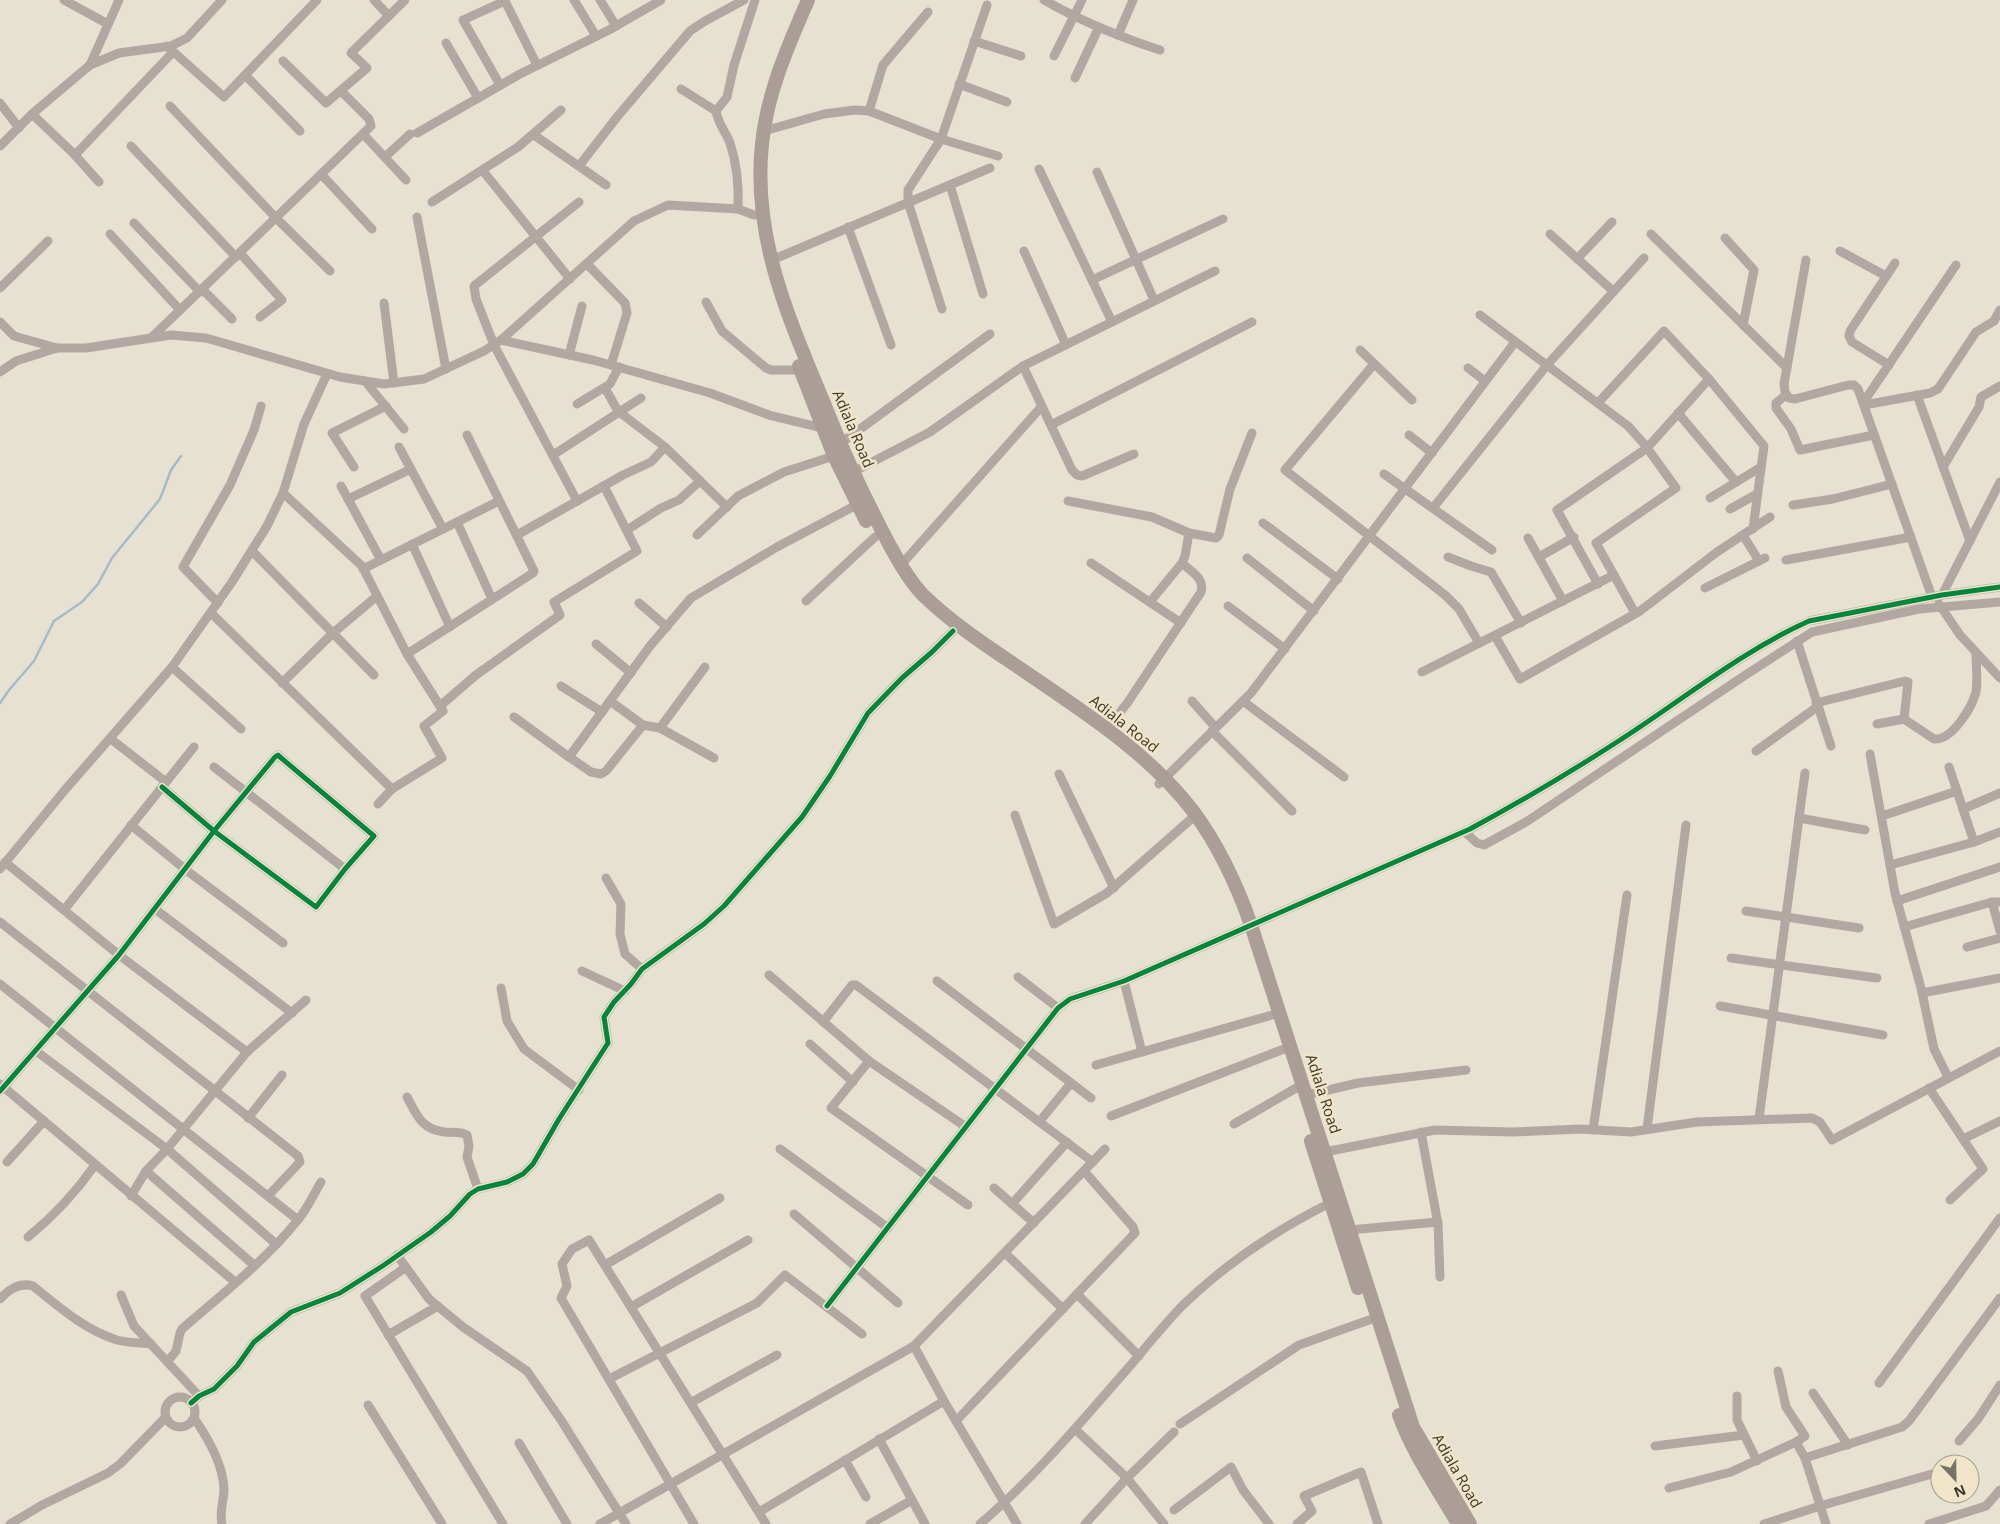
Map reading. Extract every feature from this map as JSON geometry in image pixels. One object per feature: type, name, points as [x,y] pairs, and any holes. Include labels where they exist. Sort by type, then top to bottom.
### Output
[{"type":"main road","name":"Adiala Road","points":[[799,0],[777,52],[762,103],[754,142],[753,176],[758,214],[759,244],[773,292],[824,428],[853,472],[862,502]]},
{"type":"main road","name":"Adiala Road","points":[[808,0],[784,54],[769,105],[764,131],[758,214],[796,336],[838,450],[862,502],[909,591],[922,605],[953,630],[1103,735],[1162,781],[1204,842],[1231,892],[1247,927],[1301,1091],[1330,1203],[1405,1432],[1458,1524]]},
{"type":"main road","name":"Adiala Road","points":[[879,534],[919,590],[959,627],[1107,729],[1193,811],[1211,838],[1238,889],[1272,1015],[1325,1152],[1413,1427],[1470,1524]]},
{"type":"street","points":[[64,0],[108,24]]},
{"type":"street","points":[[90,65],[119,0]]},
{"type":"street","points":[[75,155],[170,49],[187,38],[222,0]]},
{"type":"street","points":[[0,146],[32,114],[90,65],[119,53],[170,49],[224,97],[317,0]]},
{"type":"street","points":[[374,0],[389,16]]},
{"type":"street","points":[[283,61],[326,102],[367,68],[352,53],[405,0]]},
{"type":"street","points":[[574,0],[596,36]]},
{"type":"street","points":[[600,0],[616,26]]},
{"type":"street","points":[[385,157],[414,134],[500,85],[616,26],[661,0]]},
{"type":"street","points":[[579,166],[616,117],[690,31],[744,0]]},
{"type":"street","points":[[738,210],[739,189],[730,143],[717,121],[716,112],[727,97],[734,65],[755,0]]},
{"type":"street","points":[[1044,0],[1074,17],[1160,50]]},
{"type":"street","points":[[1054,56],[1082,0]]},
{"type":"street","points":[[1118,35],[1133,0]]},
{"type":"street","points":[[500,85],[463,20],[505,1],[537,65]]},
{"type":"street","points":[[942,309],[908,202],[908,190],[941,139],[987,5]]},
{"type":"street","points":[[869,111],[883,65],[928,12]]},
{"type":"street","points":[[1075,78],[1099,27]]},
{"type":"street","points":[[974,41],[1021,56]]},
{"type":"street","points":[[446,43],[478,98]]},
{"type":"street","points":[[245,74],[300,131]]},
{"type":"street","points":[[959,84],[1007,102]]},
{"type":"street","points":[[681,89],[716,112]]},
{"type":"street","points":[[151,338],[364,135],[371,126],[369,119],[341,91]]},
{"type":"street","points":[[0,103],[19,128]]},
{"type":"street","points":[[170,106],[276,218],[330,271]]},
{"type":"street","points":[[432,202],[483,171],[534,135],[561,110]]},
{"type":"street","points":[[764,131],[824,114],[855,110],[869,111],[941,139],[998,156]]},
{"type":"street","points":[[32,114],[75,155],[99,182]]},
{"type":"street","points":[[364,135],[406,180]]},
{"type":"street","points":[[534,135],[606,185]]},
{"type":"street","points":[[131,146],[282,300],[260,317]]},
{"type":"street","points":[[772,260],[990,168]]},
{"type":"street","points":[[1039,169],[1112,322]]},
{"type":"street","points":[[483,171],[570,278]]},
{"type":"street","points":[[1097,172],[1154,300]]},
{"type":"street","points":[[322,174],[372,229]]},
{"type":"street","points":[[950,185],[983,294]]},
{"type":"street","points":[[577,501],[497,343],[476,299],[474,286],[579,202]]},
{"type":"street","points":[[0,322],[14,336],[57,348],[86,348],[171,335],[206,338],[327,374],[384,384],[424,380],[497,343],[634,221],[668,205],[738,210],[758,214]]},
{"type":"street","points":[[417,217],[446,369]]},
{"type":"street","points":[[1092,280],[1135,258],[1223,219]]},
{"type":"street","points":[[1577,259],[1612,222]]},
{"type":"street","points":[[134,223],[232,319]]},
{"type":"street","points":[[848,227],[891,345]]},
{"type":"street","points":[[110,234],[180,310]]},
{"type":"street","points":[[1550,234],[1613,291]]},
{"type":"street","points":[[1651,234],[1787,368]]},
{"type":"street","points":[[1724,238],[1754,270],[1743,325]]},
{"type":"street","points":[[0,288],[48,241]]},
{"type":"street","points":[[1024,251],[1066,345]]},
{"type":"street","points":[[1840,251],[1886,276]]},
{"type":"street","points":[[1433,508],[1547,365],[1644,258]]},
{"type":"street","points":[[1786,396],[1784,384],[1806,260]]},
{"type":"street","points":[[1889,365],[1852,342],[1850,330],[1895,263]]},
{"type":"street","points":[[577,404],[610,384],[627,313],[625,303],[587,264]]},
{"type":"street","points":[[1863,404],[1956,265]]},
{"type":"street","points":[[853,472],[930,432],[1023,366],[1215,270]]},
{"type":"street","points":[[706,302],[722,331],[766,368],[771,370],[801,370]]},
{"type":"street","points":[[384,303],[394,383]]},
{"type":"street","points":[[569,354],[582,306]]},
{"type":"street","points":[[1863,404],[1917,395],[1938,389],[1976,332],[1994,321],[2000,310]]},
{"type":"street","points":[[1480,315],[1628,426],[1647,448],[1676,488],[1596,543],[1635,613]]},
{"type":"street","points":[[1051,425],[1252,322]]},
{"type":"street","points":[[1598,403],[1664,331],[1709,378],[1764,446],[1752,528]]},
{"type":"street","points":[[698,535],[738,496],[784,472],[838,450],[990,334]]},
{"type":"street","points":[[1162,781],[1251,693],[1515,342]]},
{"type":"street","points":[[497,343],[569,354],[710,393],[769,415],[824,428]]},
{"type":"street","points":[[0,372],[16,361],[57,348]]},
{"type":"street","points":[[1360,350],[1412,400]]},
{"type":"street","points":[[1374,364],[1285,470],[1445,595],[1458,609],[1479,643]]},
{"type":"street","points":[[1023,366],[1072,470],[1077,475],[1082,476],[1134,454]]},
{"type":"street","points":[[1468,368],[1485,380]]},
{"type":"street","points":[[247,1052],[3,865],[172,667],[218,603],[268,526],[283,493],[304,424],[327,374]]},
{"type":"street","points":[[1598,584],[1574,537],[1557,510],[1647,448],[1709,378]]},
{"type":"street","points":[[365,381],[404,429]]},
{"type":"street","points":[[1786,396],[1795,399],[1848,385],[1854,385],[1858,389],[1911,537],[1940,606],[1960,635],[2000,678]]},
{"type":"street","points":[[1943,466],[1979,407],[1980,397],[2000,386]]},
{"type":"street","points":[[605,388],[618,411],[665,447],[727,507]]},
{"type":"street","points":[[1917,395],[1970,541]]},
{"type":"street","points":[[1786,396],[1776,403],[1776,408],[1791,430],[1800,450],[1874,435]]},
{"type":"street","points":[[553,455],[640,398]]},
{"type":"street","points":[[218,603],[183,567],[230,485],[254,430],[261,406]]},
{"type":"street","points":[[354,467],[332,433],[386,406]]},
{"type":"street","points":[[901,565],[1042,406]]},
{"type":"street","points":[[1678,413],[1736,482]]},
{"type":"street","points":[[1068,501],[1152,517],[1189,534],[1211,539],[1216,538],[1219,535],[1230,489],[1252,433]]},
{"type":"street","points":[[407,654],[533,573],[533,567],[467,435]]},
{"type":"street","points":[[1408,435],[1432,453]]},
{"type":"street","points":[[399,447],[444,529]]},
{"type":"street","points":[[517,535],[651,462],[665,447]]},
{"type":"street","points":[[1710,498],[1761,467]]},
{"type":"street","points":[[348,499],[411,469]]},
{"type":"street","points":[[1384,474],[1492,550]]},
{"type":"street","points":[[627,530],[661,508],[679,500],[700,481]]},
{"type":"street","points":[[1937,596],[1970,541],[2000,482]]},
{"type":"street","points":[[1793,505],[1833,499],[1892,484]]},
{"type":"street","points":[[341,486],[381,560]]},
{"type":"street","points":[[440,706],[476,675],[560,615],[554,602],[637,551],[604,486]]},
{"type":"street","points":[[283,493],[363,569],[407,654],[443,711],[424,726],[442,758],[392,790],[378,804]]},
{"type":"street","points":[[1730,509],[1757,494]]},
{"type":"street","points":[[363,569],[500,501]]},
{"type":"street","points":[[569,757],[631,673],[691,598],[862,502]]},
{"type":"street","points":[[1495,636],[1520,679],[1635,613],[1717,552],[1770,517]]},
{"type":"street","points":[[457,522],[492,600]]},
{"type":"street","points":[[1263,523],[1338,579]]},
{"type":"street","points":[[806,601],[879,534]]},
{"type":"street","points":[[1150,602],[1182,564],[1189,534]]},
{"type":"street","points":[[1704,588],[1762,560],[1743,535]]},
{"type":"street","points":[[1539,557],[1574,537]]},
{"type":"street","points":[[1786,560],[1911,537]]},
{"type":"street","points":[[1528,538],[1563,601]]},
{"type":"street","points":[[412,544],[450,627]]},
{"type":"street","points":[[252,551],[374,675]]},
{"type":"street","points":[[1448,557],[1491,572],[1521,622]]},
{"type":"street","points":[[1247,558],[1314,610]]},
{"type":"street","points":[[1091,563],[1181,622]]},
{"type":"street","points":[[1107,729],[1128,702],[1201,592],[1203,586],[1200,579],[1182,564]]},
{"type":"street","points":[[1422,672],[1614,575]]},
{"type":"street","points":[[826,1306],[1058,1008],[1070,999],[1124,981],[1466,832],[1617,743],[1735,663],[1809,621],[1937,596],[2000,587]]},
{"type":"street","points":[[282,683],[333,633],[377,596]]},
{"type":"street","points":[[1466,832],[1477,843],[1484,845],[1526,822],[1812,632],[1919,609],[2000,602]]},
{"type":"street","points":[[639,604],[667,627]]},
{"type":"street","points":[[1228,606],[1285,649]]},
{"type":"street","points":[[211,613],[392,790]]},
{"type":"street","points":[[121,1295],[134,1326],[168,1361],[195,1399],[194,1418],[190,1423],[178,1427],[173,1425],[166,1417],[166,1409],[173,1399],[195,1399],[214,1389],[236,1366],[254,1342],[291,1312],[340,1293],[431,1232],[450,1216],[470,1194],[478,1189],[507,1182],[523,1174],[533,1164],[559,1119],[608,1043],[604,1017],[614,1002],[642,969],[704,924],[724,906],[802,817],[830,776],[868,713],[953,630]]},
{"type":"street","points":[[1797,641],[1831,746]]},
{"type":"street","points":[[596,644],[631,673]]},
{"type":"street","points":[[1877,724],[1904,719],[1934,739],[1944,738],[1957,725],[1972,704],[1976,690],[1976,652]]},
{"type":"street","points":[[172,667],[241,728]]},
{"type":"street","points":[[660,728],[705,667]]},
{"type":"street","points":[[1756,751],[1817,705],[1906,681],[1908,682],[1904,719]]},
{"type":"street","points":[[561,686],[602,712]]},
{"type":"street","points":[[610,701],[643,725],[660,728],[714,758]]},
{"type":"street","points":[[1243,701],[1344,777]]},
{"type":"street","points":[[1192,702],[1213,729],[1292,811]]},
{"type":"street","points":[[514,716],[591,772],[601,774],[606,771],[643,725]]},
{"type":"street","points":[[110,738],[164,784],[214,831],[316,907],[345,869],[374,836],[278,755],[275,757],[214,831],[119,955],[36,1051],[1,1087],[235,1282]]},
{"type":"street","points":[[64,910],[194,747]]},
{"type":"street","points":[[1870,754],[1897,901],[1922,993],[1934,1049],[1948,1077]]},
{"type":"street","points":[[214,767],[345,869]]},
{"type":"street","points":[[1949,767],[1974,842]]},
{"type":"street","points":[[1759,1119],[1778,964],[1805,773]]},
{"type":"street","points":[[1059,774],[1114,888]]},
{"type":"street","points":[[1882,816],[1957,792]]},
{"type":"street","points":[[1963,809],[2000,793]]},
{"type":"street","points":[[1015,815],[1054,924],[1114,888],[1190,820]]},
{"type":"street","points":[[1799,818],[1865,830]]},
{"type":"street","points":[[1647,1129],[1686,825]]},
{"type":"street","points":[[131,826],[283,943]]},
{"type":"street","points":[[1890,865],[1974,842],[2000,832]]},
{"type":"street","points":[[1897,901],[2000,867]]},
{"type":"street","points":[[606,878],[621,904],[620,934],[625,954],[642,969]]},
{"type":"street","points":[[1593,1130],[1627,895]]},
{"type":"street","points":[[1904,927],[1996,902],[2000,931]]},
{"type":"street","points":[[155,908],[292,1013]]},
{"type":"street","points":[[1746,911],[1859,928]]},
{"type":"street","points":[[0,922],[86,992],[300,1159],[300,1162],[268,1196]]},
{"type":"street","points":[[1967,947],[2000,938]]},
{"type":"street","points":[[1731,958],[1877,978]]},
{"type":"street","points":[[582,971],[625,991]]},
{"type":"street","points":[[769,976],[870,1061],[966,1127]]},
{"type":"street","points":[[1018,977],[1058,1008]]},
{"type":"street","points":[[1922,993],[2000,978]]},
{"type":"street","points":[[937,981],[1091,1098]]},
{"type":"street","points":[[1124,981],[1142,1052]]},
{"type":"street","points":[[0,984],[298,1220]]},
{"type":"street","points":[[823,1022],[852,985],[856,985],[1093,1162]]},
{"type":"street","points":[[501,988],[507,1021],[524,1049],[579,1090]]},
{"type":"street","points":[[131,1196],[146,1171],[167,1149],[247,1052],[306,1000]]},
{"type":"street","points":[[1720,1006],[1882,1035]]},
{"type":"street","points":[[1096,1065],[1272,1015]]},
{"type":"street","points":[[810,1044],[853,1082]]},
{"type":"street","points":[[1111,1116],[1284,1049]]},
{"type":"street","points":[[36,1051],[167,1149],[276,1244]]},
{"type":"street","points":[[1325,1152],[1435,1130],[1512,1132],[1593,1130],[1630,1132],[1697,1122],[1759,1119],[1812,1118],[1820,1122],[1832,1140],[2000,1051]]},
{"type":"street","points":[[870,1061],[831,1108],[968,1205]]},
{"type":"street","points":[[1234,1124],[1301,1091],[1466,1070]]},
{"type":"street","points":[[248,1118],[282,1075]]},
{"type":"street","points":[[1040,1122],[1071,1083]]},
{"type":"street","points":[[1929,1088],[1983,1169],[1950,1200]]},
{"type":"street","points":[[407,1097],[423,1124],[432,1130],[461,1132],[467,1135],[469,1146],[467,1157],[478,1189]]},
{"type":"street","points":[[7,1162],[44,1121]]},
{"type":"street","points":[[1963,1139],[2000,1121]]},
{"type":"street","points":[[1421,1132],[1438,1222],[1440,1277]]},
{"type":"street","points":[[1012,1204],[1067,1142]]},
{"type":"street","points":[[780,1148],[888,1228]]},
{"type":"street","points":[[600,1524],[914,1346],[1105,1150]]},
{"type":"street","points":[[28,1237],[73,1195],[96,1166]]},
{"type":"street","points":[[146,1171],[254,1265]]},
{"type":"street","points":[[956,1421],[1135,1233],[1133,1227],[1084,1171]]},
{"type":"street","points":[[168,1361],[176,1350],[182,1329],[276,1244],[298,1220],[321,1182]]},
{"type":"street","points":[[994,1188],[1034,1223]]},
{"type":"street","points":[[605,1265],[720,1198]]},
{"type":"street","points":[[980,1524],[1004,1504],[1075,1429],[1181,1308],[1227,1267],[1306,1215],[1330,1203]]},
{"type":"street","points":[[794,1214],[898,1303]]},
{"type":"street","points":[[1879,1383],[2000,1218]]},
{"type":"street","points":[[1349,1230],[1438,1222]]},
{"type":"street","points":[[694,1524],[561,1298],[567,1286],[562,1264],[572,1249],[589,1240],[692,1402],[766,1524]]},
{"type":"street","points":[[631,1306],[748,1240]]},
{"type":"street","points":[[1004,1253],[1063,1310]]},
{"type":"street","points":[[397,1255],[429,1299],[463,1327],[527,1371],[561,1420],[626,1524]]},
{"type":"street","points":[[406,1267],[365,1296],[503,1524]]},
{"type":"street","points":[[609,1379],[757,1303],[785,1275],[862,1334]]},
{"type":"street","points":[[0,1299],[12,1288],[27,1284],[33,1286],[74,1319],[99,1332],[118,1340],[151,1344]]},
{"type":"street","points":[[1077,1294],[1139,1356]]},
{"type":"street","points":[[1805,1458],[1902,1427],[1910,1421],[2000,1298]]},
{"type":"street","points":[[388,1335],[438,1306]]},
{"type":"street","points":[[1180,1424],[1299,1345],[1369,1320]]},
{"type":"street","points":[[914,1346],[944,1401],[1017,1524]]},
{"type":"street","points":[[692,1402],[777,1355]]},
{"type":"street","points":[[1669,1488],[1731,1472],[1758,1461],[1805,1436],[1786,1407],[1778,1371]]},
{"type":"street","points":[[1959,1441],[1978,1419],[2000,1385]]},
{"type":"street","points":[[1813,1393],[1848,1444]]},
{"type":"street","points":[[1737,1396],[1737,1420],[1758,1461]]},
{"type":"street","points":[[759,1512],[944,1401]]},
{"type":"street","points":[[368,1404],[442,1524]]},
{"type":"street","points":[[10,1524],[42,1505],[108,1473],[120,1464],[166,1417]]},
{"type":"street","points":[[194,1418],[205,1434],[222,1472],[224,1490],[222,1524]]},
{"type":"street","points":[[1075,1429],[1127,1478],[1164,1524]]},
{"type":"street","points":[[1085,1524],[1127,1478],[1174,1432]]},
{"type":"street","points":[[1655,1446],[1744,1435]]},
{"type":"street","points":[[879,1440],[925,1524]]},
{"type":"street","points":[[1796,1442],[1805,1458],[1826,1524]]},
{"type":"street","points":[[519,1443],[567,1524]]},
{"type":"street","points":[[845,1460],[866,1497]]},
{"type":"street","points":[[1174,1510],[1230,1467],[1243,1490],[1269,1524]]},
{"type":"street","points":[[1297,1524],[1312,1511],[1304,1496],[1361,1472],[1378,1524]]},
{"type":"street","points":[[1764,1524],[1930,1475]]},
{"type":"street","points":[[1929,1524],[1986,1506],[2000,1490]]},
{"type":"street","points":[[872,1524],[912,1500]]},
{"type":"waterway","points":[[0,703],[34,661],[54,621],[82,602],[98,584],[112,558],[160,499],[171,470],[181,456]]},
{"type":"cycle path","points":[[827,1306],[1058,1008],[1070,999],[1124,981],[1470,829],[1599,754],[1759,647],[1809,621],[1942,595],[2000,587]]},
{"type":"cycle path","points":[[191,1403],[199,1396],[214,1389],[237,1366],[254,1342],[291,1312],[340,1293],[431,1232],[450,1216],[470,1194],[478,1189],[507,1182],[523,1174],[533,1164],[559,1119],[608,1043],[604,1017],[614,1002],[642,969],[704,924],[724,906],[802,817],[830,776],[868,713],[902,678],[953,631]]},
{"type":"cycle path","points":[[0,1091],[119,955],[214,831],[275,757],[278,755],[374,836],[345,869],[316,907],[214,831],[162,787]]}]
